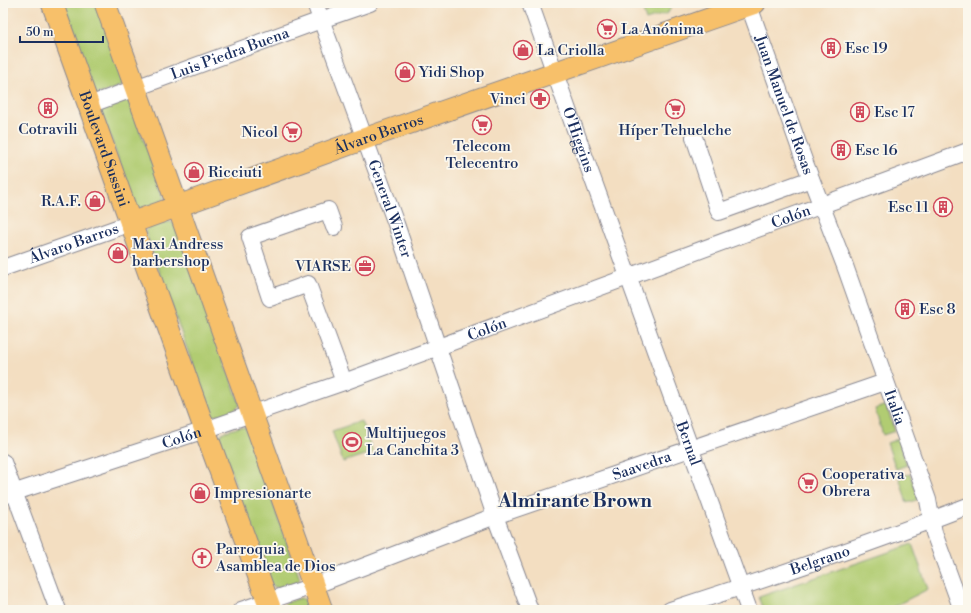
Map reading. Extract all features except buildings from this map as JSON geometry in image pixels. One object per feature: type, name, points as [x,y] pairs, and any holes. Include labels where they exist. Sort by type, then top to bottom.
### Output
[{"type":"main road","name":"Boulevard Sussini","points":[[52,3],[269,605]]},
{"type":"main road","points":[[105,3],[322,610]]},
{"type":"main road","name":"Álvaro Barros","points":[[131,223],[364,139],[751,4]]},
{"type":"street","name":"General Winter","points":[[314,3],[396,224],[495,516],[530,610]]},
{"type":"street","name":"Luis Piedra Buena","points":[[89,105],[370,3]]},
{"type":"street","name":"O'Higgins","points":[[530,3],[629,277]]},
{"type":"street","name":"Juan Manuel de Rosas","points":[[751,4],[811,179],[823,209]]},
{"type":"street","points":[[694,137],[719,212],[811,179]]},
{"type":"street","name":"Colón","points":[[8,494],[253,414],[344,382],[629,277],[823,209],[962,158]]},
{"type":"street","name":"Italia","points":[[823,209],[845,266],[928,500],[934,533],[962,610]]},
{"type":"street","points":[[334,228],[328,210],[250,237],[270,298],[308,284],[344,382]]},
{"type":"street","name":"Álvaro Barros","points":[[3,268],[131,223]]},
{"type":"street","name":"Bernal","points":[[629,277],[749,610]]},
{"type":"street","name":"Saavedra","points":[[241,610],[269,605],[313,586],[495,516],[885,382]]},
{"type":"street","points":[[3,462],[8,494],[58,610]]},
{"type":"street","name":"Belgrano","points":[[670,610],[741,587],[968,506]]},
{"type":"green space","points":[[59,3],[98,3],[123,83],[121,86],[94,94]]},
{"type":"green space","points":[[657,3],[673,3],[668,13],[646,20],[642,8]]},
{"type":"green space","points":[[123,100],[129,101],[165,197],[156,204],[136,208],[101,111],[106,106]]},
{"type":"green space","points":[[171,222],[177,226],[240,405],[234,410],[226,413],[211,416],[145,231],[149,227]]},
{"type":"green space","points":[[886,405],[895,431],[883,435],[875,409]]},
{"type":"green space","name":"Multijuegos La Canchita 3","points":[[361,421],[373,452],[343,462],[332,431]]},
{"type":"green space","points":[[240,427],[246,428],[300,579],[289,587],[277,588],[269,583],[219,437],[223,432]]},
{"type":"green space","points":[[898,439],[907,465],[896,469],[887,443]]},
{"type":"green space","points":[[910,474],[919,499],[907,503],[899,477]]},
{"type":"green space","points":[[912,544],[928,589],[887,610],[764,610],[759,597]]},
{"type":"green space","points":[[300,598],[308,602],[313,610],[281,610],[286,603]]},
{"type":"place","name":"La Anónima","points":[[607,29]]},
{"type":"place","name":"Esc 19","points":[[831,48]]},
{"type":"place","name":"La Criolla","points":[[523,50]]},
{"type":"place","name":"Yidi Shop","points":[[405,72]]},
{"type":"place","name":"Vinci","points":[[540,99]]},
{"type":"place","name":"Cotravili","points":[[48,108]]},
{"type":"place","name":"Híper Tehuelche","points":[[675,109]]},
{"type":"place","name":"Esc 17","points":[[860,112]]},
{"type":"place","name":"Telecom Telecentro","points":[[482,125]]},
{"type":"place","name":"Nicol","points":[[292,132]]},
{"type":"place","name":"Esc 16","points":[[841,150]]},
{"type":"place","name":"Ricciuti","points":[[194,172]]},
{"type":"place","name":"R.A.F.","points":[[95,201]]},
{"type":"place","name":"Esc 11","points":[[943,207]]},
{"type":"place","name":"Maxi Andress barbershop","points":[[118,253]]},
{"type":"place","name":"VIARSE","points":[[365,266]]},
{"type":"place","name":"Esc 8","points":[[905,309]]},
{"type":"place","name":"Multijuegos La Canchita 3","points":[[352,442]]},
{"type":"place","name":"Cooperativa Obrera","points":[[808,483]]},
{"type":"place","name":"Impresionarte","points":[[200,493]]},
{"type":"place","name":"Parroquia Asamblea de Dios","points":[[202,558]]},
{"type":"district","name":"Almirante Brown","points":[[575,500]]}]
